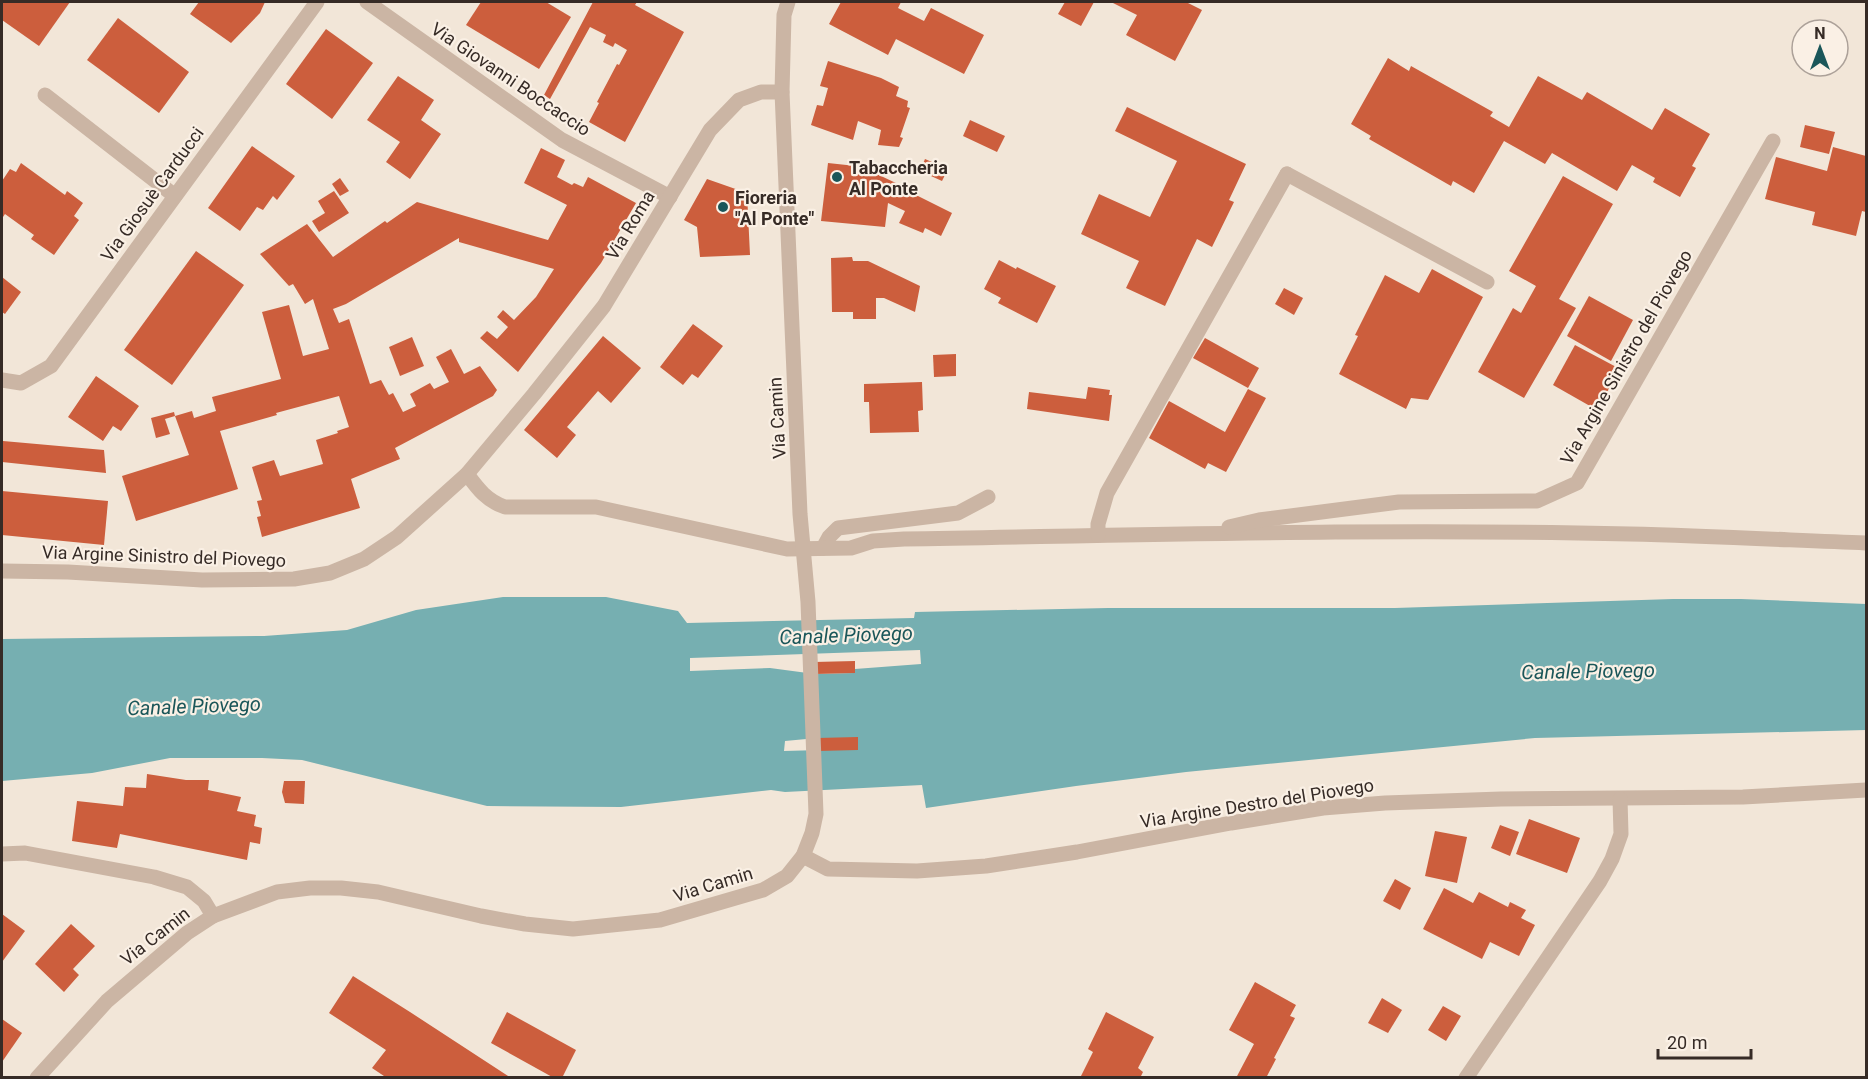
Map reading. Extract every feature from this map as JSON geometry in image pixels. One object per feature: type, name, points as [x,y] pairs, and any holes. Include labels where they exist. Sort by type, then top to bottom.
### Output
[{"type":"street","name":"Via Giosuè Carducci","points":[[2,380],[21,383],[51,366],[317,2]]},
{"type":"street","name":"Via Giovanni Boccaccio","points":[[368,2],[562,140],[670,197]]},
{"type":"street","points":[[782,92],[784,15],[788,2]]},
{"type":"street","name":"Via Roma","points":[[467,474],[604,306],[710,130],[739,100],[761,92],[782,92]]},
{"type":"street","name":"Via Camin","points":[[37,1077],[107,1001],[187,933],[213,916],[277,892],[310,888],[341,888],[378,892],[481,916],[573,929],[660,920],[763,890],[787,876],[803,856],[816,814],[808,602],[803,549],[782,92]]},
{"type":"street","points":[[45,95],[174,196]]},
{"type":"street","name":"Via Argine Sinistro del Piovego","points":[[1205,533],[1259,520],[1399,502],[1537,501],[1577,483],[1773,141]]},
{"type":"street","points":[[1098,536],[1098,524],[1107,493],[1287,174],[1487,282]]},
{"type":"street","name":"Via Argine Sinistro del Piovego","points":[[2,572],[68,572],[202,580],[294,579],[330,573],[363,559],[397,537],[467,474],[479,491],[492,503],[505,507],[596,507],[787,549],[851,548],[873,541],[894,540],[1205,533],[1629,534],[1866,543]]},
{"type":"street","points":[[823,548],[838,528],[958,513],[988,497]]},
{"type":"street","name":"Via Argine Destro del Piovego","points":[[803,856],[828,869],[929,871],[986,866],[1066,854],[1323,808],[1385,803],[1501,799],[1620,799],[1866,790]]},
{"type":"street","points":[[1466,1077],[1600,881],[1612,859],[1621,834],[1620,799]]},
{"type":"street","points":[[2,854],[26,853],[154,877],[187,887],[204,901],[213,916]]},
{"type":"water","name":"Canale Piovego","points":[[503,597],[606,597],[678,611],[687,623],[914,618],[915,612],[1108,608],[1395,608],[1673,599],[1866,604],[1866,730],[1535,738],[1186,772],[926,808],[922,785],[785,792],[771,790],[621,807],[487,806],[302,760],[262,758],[170,758],[92,773],[2,781],[2,639],[264,636],[347,630],[416,610]],"holes":[[[920,650],[921,664],[855,669],[854,673],[815,674],[770,668],[690,671],[690,658]],[[858,738],[858,749],[784,751],[785,741]]]},
{"type":"building","points":[[2,2],[70,2],[39,46],[2,20]]},
{"type":"building","points":[[199,2],[265,2],[260,13],[231,43],[190,14]]},
{"type":"building","points":[[481,2],[546,2],[571,17],[539,69],[466,25]]},
{"type":"building","points":[[593,2],[637,2],[635,5],[684,32],[625,142],[589,122],[617,64],[619,65],[627,50],[615,43],[613,47],[603,42],[606,35],[590,27],[550,99],[544,95]]},
{"type":"building","points":[[841,2],[901,2],[898,8],[924,21],[931,8],[984,35],[964,74],[896,39],[888,55],[829,24]]},
{"type":"building","points":[[1065,2],[1094,2],[1081,26],[1058,14]]},
{"type":"building","points":[[1111,2],[1186,2],[1202,10],[1175,61],[1126,35],[1137,15]]},
{"type":"building","points":[[118,18],[189,72],[159,113],[87,60]]},
{"type":"building","points":[[326,29],[373,63],[332,119],[286,84]]},
{"type":"building","points":[[1388,58],[1409,71],[1411,66],[1493,112],[1490,116],[1509,127],[1538,76],[1582,100],[1587,92],[1652,130],[1665,108],[1710,134],[1692,166],[1696,168],[1680,197],[1653,182],[1655,178],[1632,165],[1617,191],[1552,153],[1545,164],[1504,141],[1474,193],[1453,181],[1451,186],[1369,139],[1371,136],[1351,124]]},
{"type":"building","points":[[828,61],[881,78],[899,87],[896,96],[908,101],[907,107],[910,108],[899,147],[878,145],[881,130],[858,121],[853,140],[811,125],[817,105],[823,106],[828,88],[820,86]]},
{"type":"building","points":[[398,76],[434,100],[421,120],[441,134],[410,179],[386,162],[400,142],[367,120]]},
{"type":"building","points":[[1127,107],[1246,164],[1229,200],[1234,202],[1212,247],[1197,239],[1165,306],[1126,288],[1139,261],[1081,234],[1099,194],[1150,217],[1177,161],[1115,131]]},
{"type":"building","points":[[970,120],[1005,136],[997,152],[963,136]]},
{"type":"building","points":[[1805,125],[1835,132],[1829,154],[1800,147]]},
{"type":"building","points":[[252,146],[295,176],[277,200],[273,196],[263,210],[257,207],[240,231],[208,208]]},
{"type":"building","points":[[1833,147],[1866,156],[1866,212],[1862,211],[1856,236],[1812,225],[1815,212],[1765,199],[1776,157],[1827,171]]},
{"type":"building","points":[[541,148],[565,160],[557,177],[572,185],[574,183],[583,187],[588,177],[636,203],[601,263],[518,372],[480,338],[487,331],[497,339],[508,327],[497,317],[503,310],[514,320],[536,297],[554,269],[459,242],[459,238],[346,304],[333,309],[339,323],[349,319],[370,384],[381,380],[389,395],[393,393],[403,412],[416,406],[410,394],[430,383],[434,389],[449,382],[436,357],[451,349],[464,374],[480,366],[497,390],[493,396],[395,448],[400,459],[351,479],[360,508],[262,537],[257,517],[261,516],[257,501],[262,500],[252,467],[274,460],[280,476],[323,464],[316,440],[349,427],[339,396],[220,431],[238,489],[136,521],[122,476],[189,455],[175,416],[192,411],[194,418],[216,411],[212,397],[281,379],[262,312],[289,305],[303,356],[329,349],[313,299],[305,304],[293,284],[289,286],[260,254],[307,224],[333,257],[417,202],[548,240],[567,205],[524,183]]},
{"type":"building","points":[[925,159],[948,169],[942,181],[920,171]]},
{"type":"building","points":[[21,163],[65,195],[67,191],[83,203],[74,216],[79,220],[54,255],[31,239],[34,235],[5,214],[2,216],[2,181],[10,169],[16,172]]},
{"type":"building","points":[[828,163],[865,167],[952,213],[941,236],[925,228],[923,233],[899,223],[905,211],[888,203],[885,227],[821,221]]},
{"type":"building","points":[[1563,176],[1613,204],[1559,299],[1576,308],[1524,398],[1478,372],[1513,308],[1521,313],[1536,286],[1509,271]]},
{"type":"building","points":[[340,178],[349,191],[340,196],[332,184]]},
{"type":"building","points":[[707,179],[747,193],[750,255],[700,257],[697,227],[684,220]]},
{"type":"building","points":[[334,191],[349,213],[319,232],[312,221],[325,213],[318,201]]},
{"type":"building","points":[[196,251],[244,285],[172,385],[124,350]]},
{"type":"building","points":[[852,257],[853,261],[868,261],[920,286],[915,312],[884,298],[876,298],[876,319],[853,319],[853,312],[832,312],[831,258]]},
{"type":"building","points":[[999,260],[1056,286],[1037,323],[998,303],[1001,298],[984,289]]},
{"type":"building","points":[[1432,269],[1483,297],[1428,400],[1411,398],[1406,409],[1339,374],[1358,336],[1355,335],[1385,275],[1419,293]]},
{"type":"building","points":[[2,277],[21,292],[5,314],[2,312]]},
{"type":"building","points":[[1284,288],[1303,298],[1294,315],[1275,304]]},
{"type":"building","points":[[1589,296],[1633,320],[1611,361],[1567,336]]},
{"type":"building","points":[[693,324],[723,346],[698,378],[692,374],[683,385],[660,367]]},
{"type":"building","points":[[603,336],[641,368],[611,403],[598,391],[567,427],[576,435],[557,458],[524,430]]},
{"type":"building","points":[[412,337],[424,366],[400,376],[389,347]]},
{"type":"building","points":[[1205,338],[1259,368],[1248,388],[1193,358]]},
{"type":"building","points":[[1575,345],[1620,369],[1597,410],[1553,385]]},
{"type":"building","points":[[956,354],[956,376],[934,377],[933,355]]},
{"type":"building","points":[[96,376],[139,406],[121,431],[113,426],[103,441],[68,417]]},
{"type":"building","points":[[922,382],[923,410],[918,411],[919,432],[870,433],[869,402],[864,402],[864,384]]},
{"type":"building","points":[[1088,387],[1110,390],[1109,395],[1112,395],[1109,421],[1027,409],[1029,392],[1086,399]]},
{"type":"building","points":[[1248,389],[1266,398],[1226,472],[1208,463],[1205,469],[1149,438],[1169,401],[1225,432]]},
{"type":"building","points":[[174,412],[175,416],[165,419],[170,434],[156,438],[151,418]]},
{"type":"building","points":[[3,441],[104,450],[106,473],[2,462]]},
{"type":"building","points":[[2,491],[108,501],[104,545],[2,535]]},
{"type":"building","points":[[855,661],[855,673],[815,674],[814,662]]},
{"type":"building","points":[[858,737],[858,750],[818,751],[817,738]]},
{"type":"building","points":[[147,774],[186,780],[209,780],[208,790],[241,797],[237,811],[256,815],[254,826],[262,828],[260,844],[250,842],[247,860],[120,834],[117,848],[72,841],[77,801],[123,806],[125,787],[146,788]]},
{"type":"building","points":[[284,781],[305,781],[304,804],[285,803],[282,792]]},
{"type":"building","points":[[1529,819],[1580,838],[1567,873],[1516,854]]},
{"type":"building","points":[[1500,825],[1519,832],[1510,856],[1491,848]]},
{"type":"building","points":[[1435,831],[1467,837],[1457,883],[1425,876]]},
{"type":"building","points":[[1395,879],[1411,888],[1400,910],[1383,901]]},
{"type":"building","points":[[1444,888],[1473,903],[1479,892],[1508,907],[1510,902],[1526,910],[1521,918],[1535,925],[1519,956],[1490,942],[1482,959],[1423,929]]},
{"type":"building","points":[[2,914],[25,931],[2,962]]},
{"type":"building","points":[[71,924],[95,946],[73,969],[79,975],[64,992],[35,964]]},
{"type":"building","points":[[353,976],[511,1078],[387,1078],[372,1068],[386,1050],[329,1013]]},
{"type":"building","points":[[1255,982],[1296,1005],[1290,1016],[1295,1018],[1266,1078],[1236,1078],[1254,1044],[1229,1030]]},
{"type":"building","points":[[1382,998],[1402,1010],[1388,1033],[1368,1023]]},
{"type":"building","points":[[1443,1006],[1461,1016],[1446,1041],[1428,1030]]},
{"type":"building","points":[[507,1012],[576,1050],[562,1078],[554,1078],[491,1043]]},
{"type":"building","points":[[1106,1012],[1154,1037],[1138,1068],[1143,1072],[1140,1078],[1080,1078],[1093,1052],[1088,1049]]},
{"type":"building","points":[[2,1019],[22,1033],[2,1062]]},
{"type":"place","name":"Tabaccheria Al Ponte","points":[[837,177]]},
{"type":"place","name":"Fioreria \"Al Ponte\"","points":[[723,207]]}]
